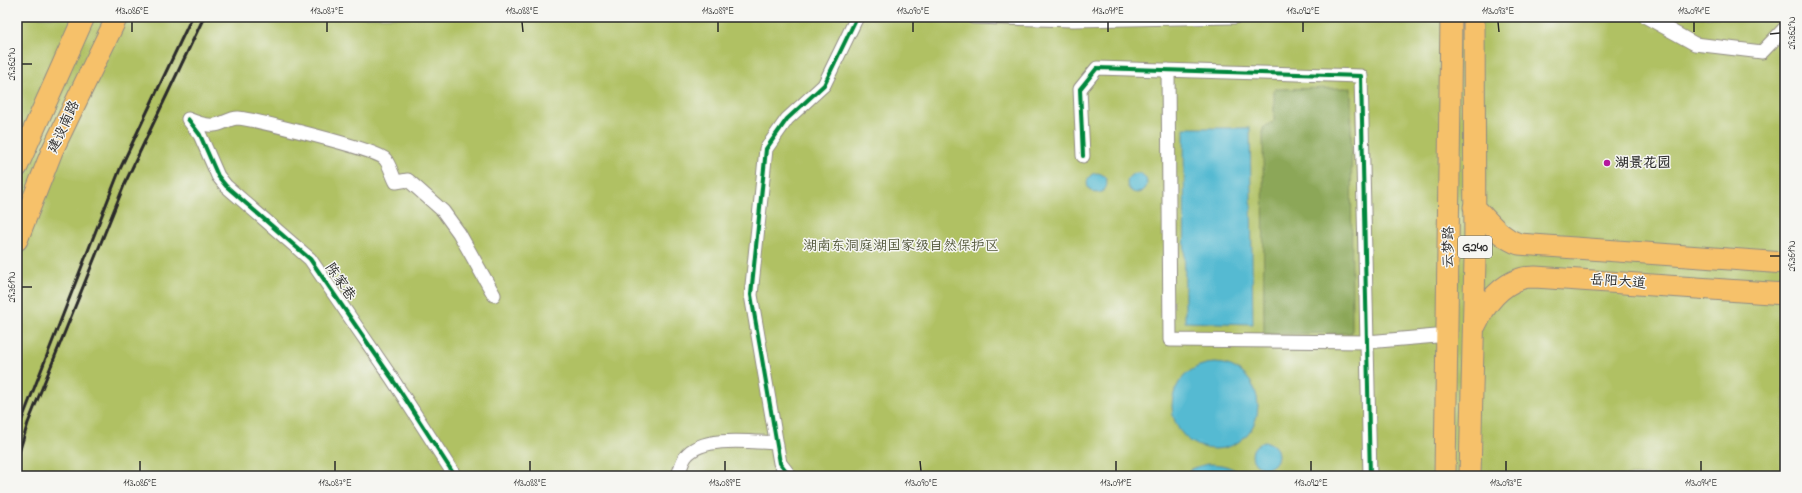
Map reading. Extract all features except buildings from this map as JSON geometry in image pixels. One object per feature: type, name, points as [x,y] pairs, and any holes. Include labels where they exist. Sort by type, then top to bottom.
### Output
[{"type":"main road","name":"建设南路","points":[[17,167],[84,17]]},
{"type":"main road","name":"建设南路","points":[[17,240],[52,151],[117,17]]},
{"type":"main road","name":"云梦路","points":[[1445,476],[1451,17]]},
{"type":"main road","name":"G240","points":[[1470,476],[1474,328],[1474,17]]},
{"type":"main road","points":[[1474,207],[1499,233],[1509,240],[1519,244],[1785,263]]},
{"type":"main road","name":"岳阳大道","points":[[1474,328],[1489,302],[1504,289],[1519,279],[1535,277],[1785,294]]},
{"type":"street","points":[[790,476],[780,462],[751,295],[766,149],[787,119],[824,85],[857,17]]},
{"type":"street","points":[[973,17],[1235,17]]},
{"type":"street","points":[[1646,17],[1695,44],[1762,52],[1785,28]]},
{"type":"street","points":[[1083,156],[1080,88],[1097,68],[1361,76],[1370,476]]},
{"type":"street","points":[[1168,70],[1170,340],[1366,342],[1448,335]]},
{"type":"street","name":"陈家巷","points":[[455,476],[391,377],[310,259],[226,186],[218,176],[200,135],[188,119],[197,123],[215,125],[236,118],[270,124],[368,151],[385,159],[396,182],[408,180],[443,211],[459,233],[494,295]]},
{"type":"street","points":[[678,476],[686,456],[699,447],[713,442],[776,442]]},
{"type":"green space","name":"湖南东洞庭湖国家级自然保护区","points":[[17,17],[1785,17],[1785,476],[17,476]]},
{"type":"green space","points":[[1351,88],[1352,333],[1264,334],[1263,128],[1274,121],[1274,89]]},
{"type":"water","points":[[1184,128],[1250,128],[1253,324],[1185,322]]},
{"type":"water","points":[[1093,173],[1101,173],[1107,179],[1107,187],[1101,193],[1093,193],[1087,187],[1087,179]]},
{"type":"water","points":[[1137,173],[1144,176],[1147,183],[1144,190],[1137,193],[1130,190],[1127,183],[1130,176]]},
{"type":"water","points":[[1207,363],[1223,363],[1232,366],[1246,375],[1255,389],[1258,398],[1258,414],[1255,423],[1246,437],[1232,446],[1223,449],[1207,449],[1191,442],[1184,437],[1179,430],[1172,414],[1172,398],[1179,382],[1184,375],[1191,370]]},
{"type":"water","points":[[1265,442],[1274,446],[1278,455],[1274,464],[1265,468],[1256,464],[1252,455],[1256,446]]},
{"type":"water","points":[[1207,464],[1226,466],[1243,476],[1182,476],[1193,468]]},
{"type":"railway","points":[[17,432],[120,169],[192,17]]},
{"type":"railway","points":[[17,459],[28,423],[125,183],[204,17]]},
{"type":"cycle path","points":[[790,476],[780,463],[751,295],[766,149],[787,119],[824,85],[857,17]]},
{"type":"cycle path","points":[[1083,156],[1080,89],[1097,68],[1361,76],[1370,476]]},
{"type":"cycle path","points":[[188,119],[200,135],[218,176],[226,186],[310,259],[391,377],[455,476]]},
{"type":"place","name":"湖景花园","points":[[1607,163]]}]
